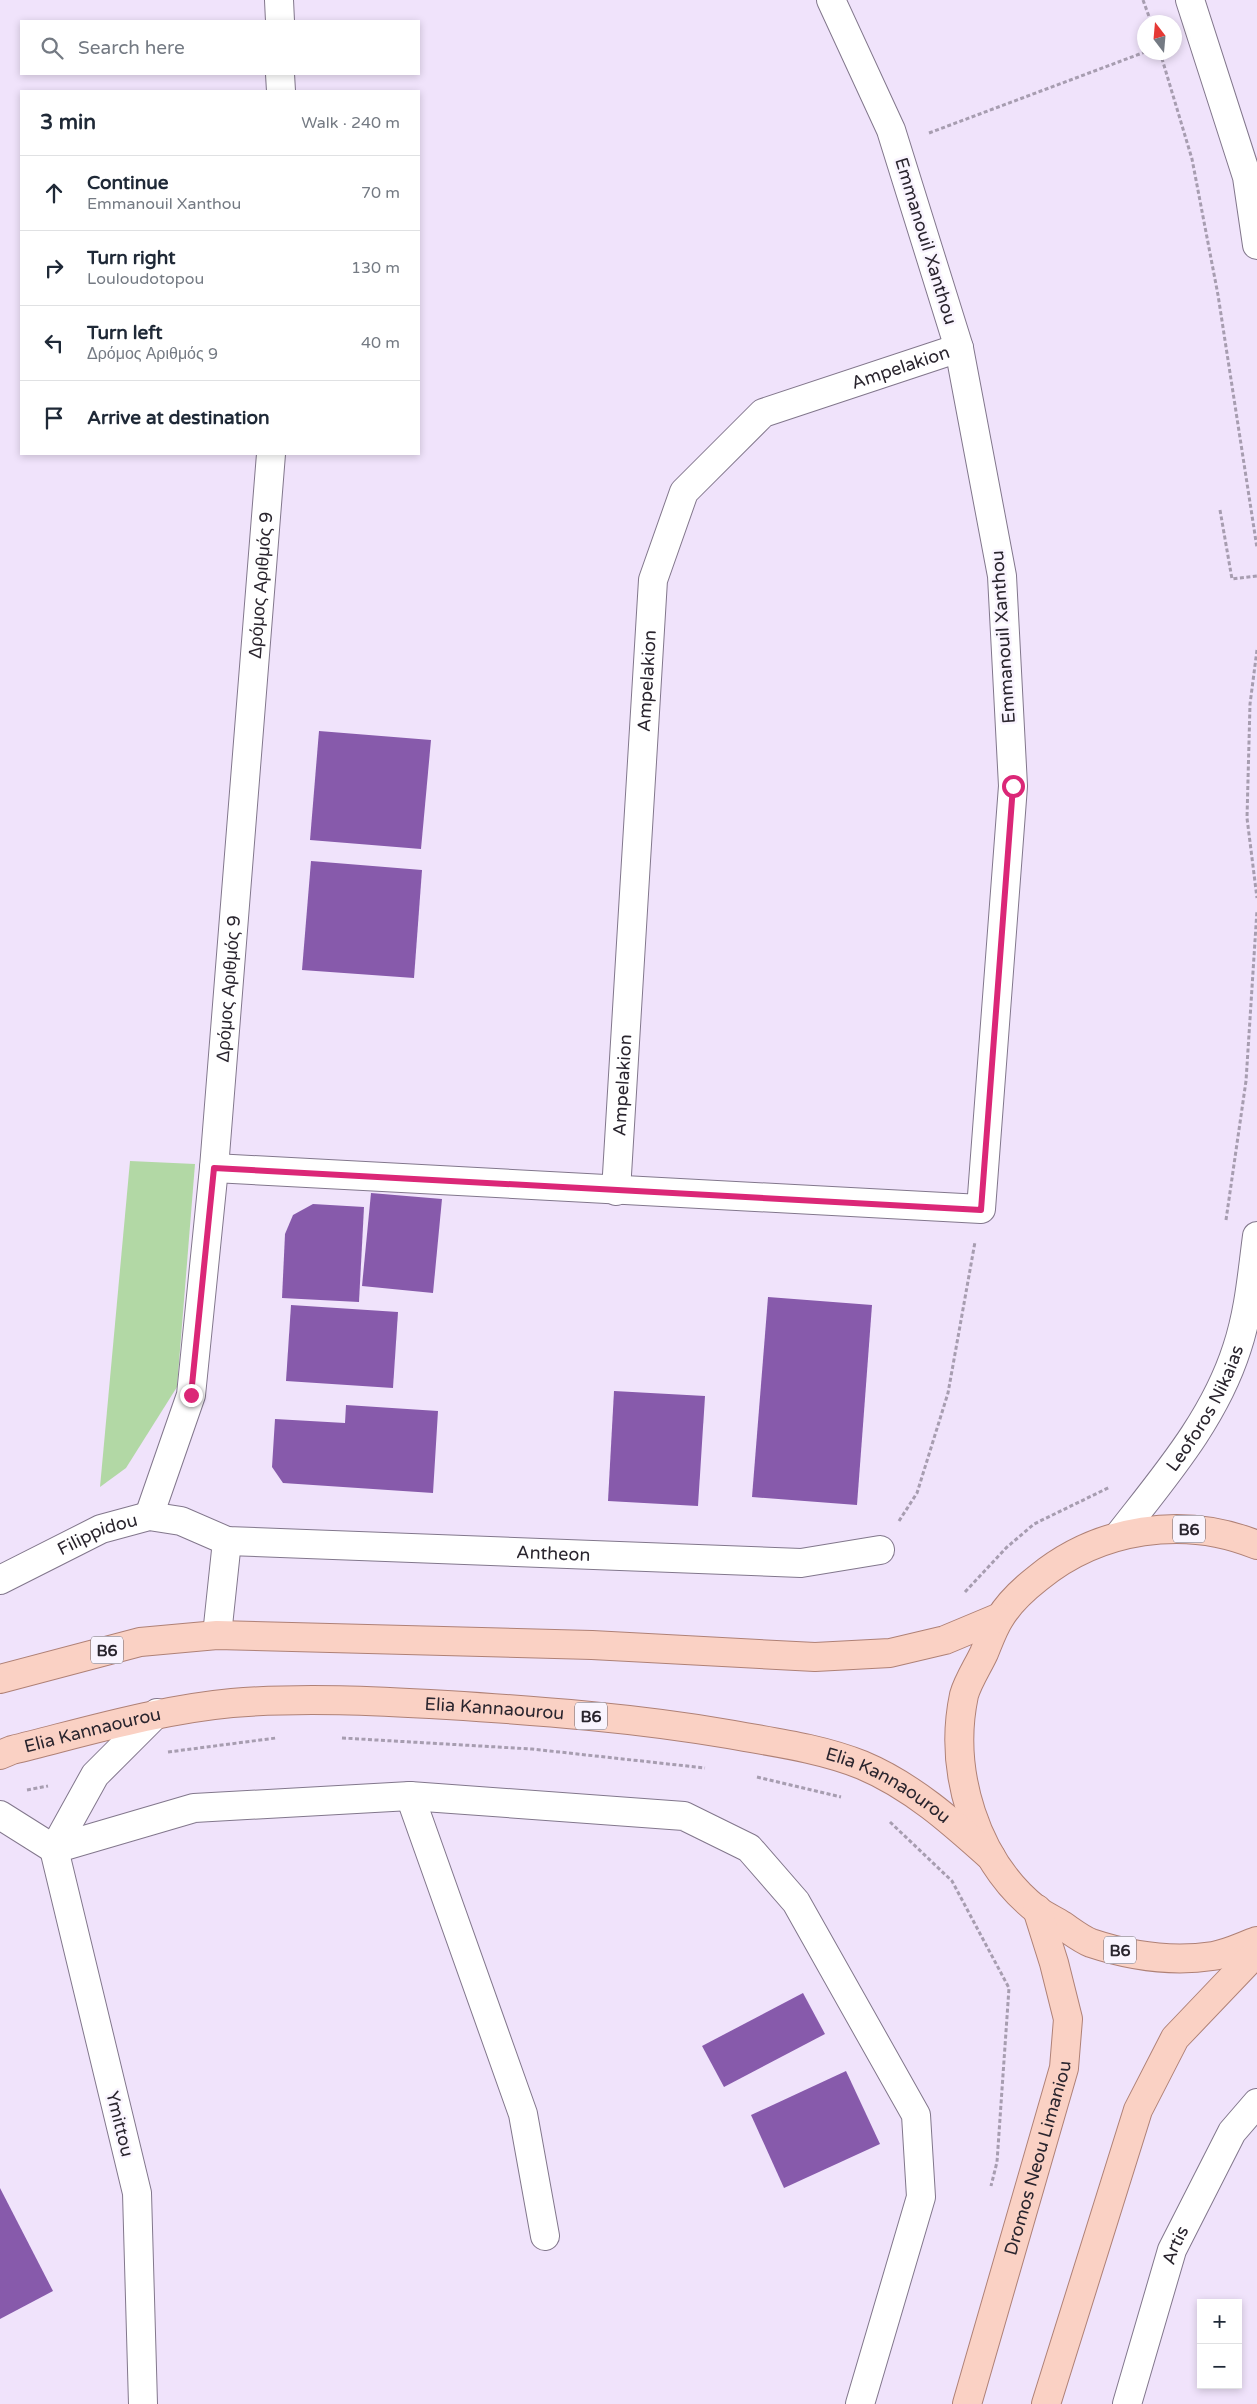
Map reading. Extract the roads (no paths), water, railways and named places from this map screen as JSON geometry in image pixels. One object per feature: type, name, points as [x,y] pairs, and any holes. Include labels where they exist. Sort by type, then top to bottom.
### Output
[{"type":"main road","name":"B6","points":[[1257,1545],[1232,1535],[1176,1527],[1119,1535],[1085,1548],[1053,1566],[1024,1589],[1000,1617],[964,1694],[960,1734],[961,1778],[973,1818],[991,1857],[1004,1877],[1036,1909],[1090,1942],[1150,1958],[1214,1956],[1257,1941]]},
{"type":"main road","name":"B6","points":[[0,1680],[140,1642],[217,1635],[592,1645],[815,1657],[890,1653],[946,1640],[1000,1617]]},
{"type":"main road","name":"Elia Kannaourou","points":[[0,1755],[12,1750],[158,1713],[234,1703],[350,1700],[534,1710],[672,1725],[802,1748],[862,1765],[909,1791],[943,1814],[991,1857]]},
{"type":"main road","name":"Dromos Neou Limaniou","points":[[968,2404],[1064,2068],[1068,2019],[1054,1964],[1036,1909]]},
{"type":"main road","points":[[1046,2404],[1138,2110],[1175,2038],[1257,1952]]},
{"type":"street","points":[[280,0],[280,20]]},
{"type":"street","name":"Emmanouil Xanthou","points":[[616,1191],[981,1210],[1013,786],[1002,576],[959,348],[891,130],[831,0]]},
{"type":"street","points":[[1190,0],[1247,177],[1257,245]]},
{"type":"street","points":[[280,75],[281,90]]},
{"type":"street","name":"Ampelakion","points":[[616,1191],[652,580],[684,492],[763,414],[959,348]]},
{"type":"street","name":"Δρόμος Αριθμός 9","points":[[149,1516],[191,1395],[214,1168],[271,455]]},
{"type":"street","points":[[214,1168],[616,1191]]},
{"type":"street","name":"Leoforos Nikaias","points":[[1119,1535],[1188,1446],[1217,1396],[1237,1349],[1249,1299],[1257,1236]]},
{"type":"street","name":"Filippidou","points":[[0,1580],[100,1529],[149,1516],[181,1521],[227,1541]]},
{"type":"street","points":[[217,1635],[227,1541]]},
{"type":"street","name":"Antheon","points":[[227,1541],[801,1563],[880,1550]]},
{"type":"street","points":[[54,1849],[95,1775],[158,1713]]},
{"type":"street","points":[[410,1796],[523,2114],[545,2236]]},
{"type":"street","points":[[0,1815],[54,1849],[194,1808],[410,1796],[684,1816],[749,1848],[796,1902],[916,2115],[921,2196],[860,2404]]},
{"type":"street","name":"Ymittou","points":[[54,1849],[137,2193],[143,2404]]},
{"type":"street","name":"Artis","points":[[1127,2404],[1172,2250],[1232,2132],[1257,2103]]}]
